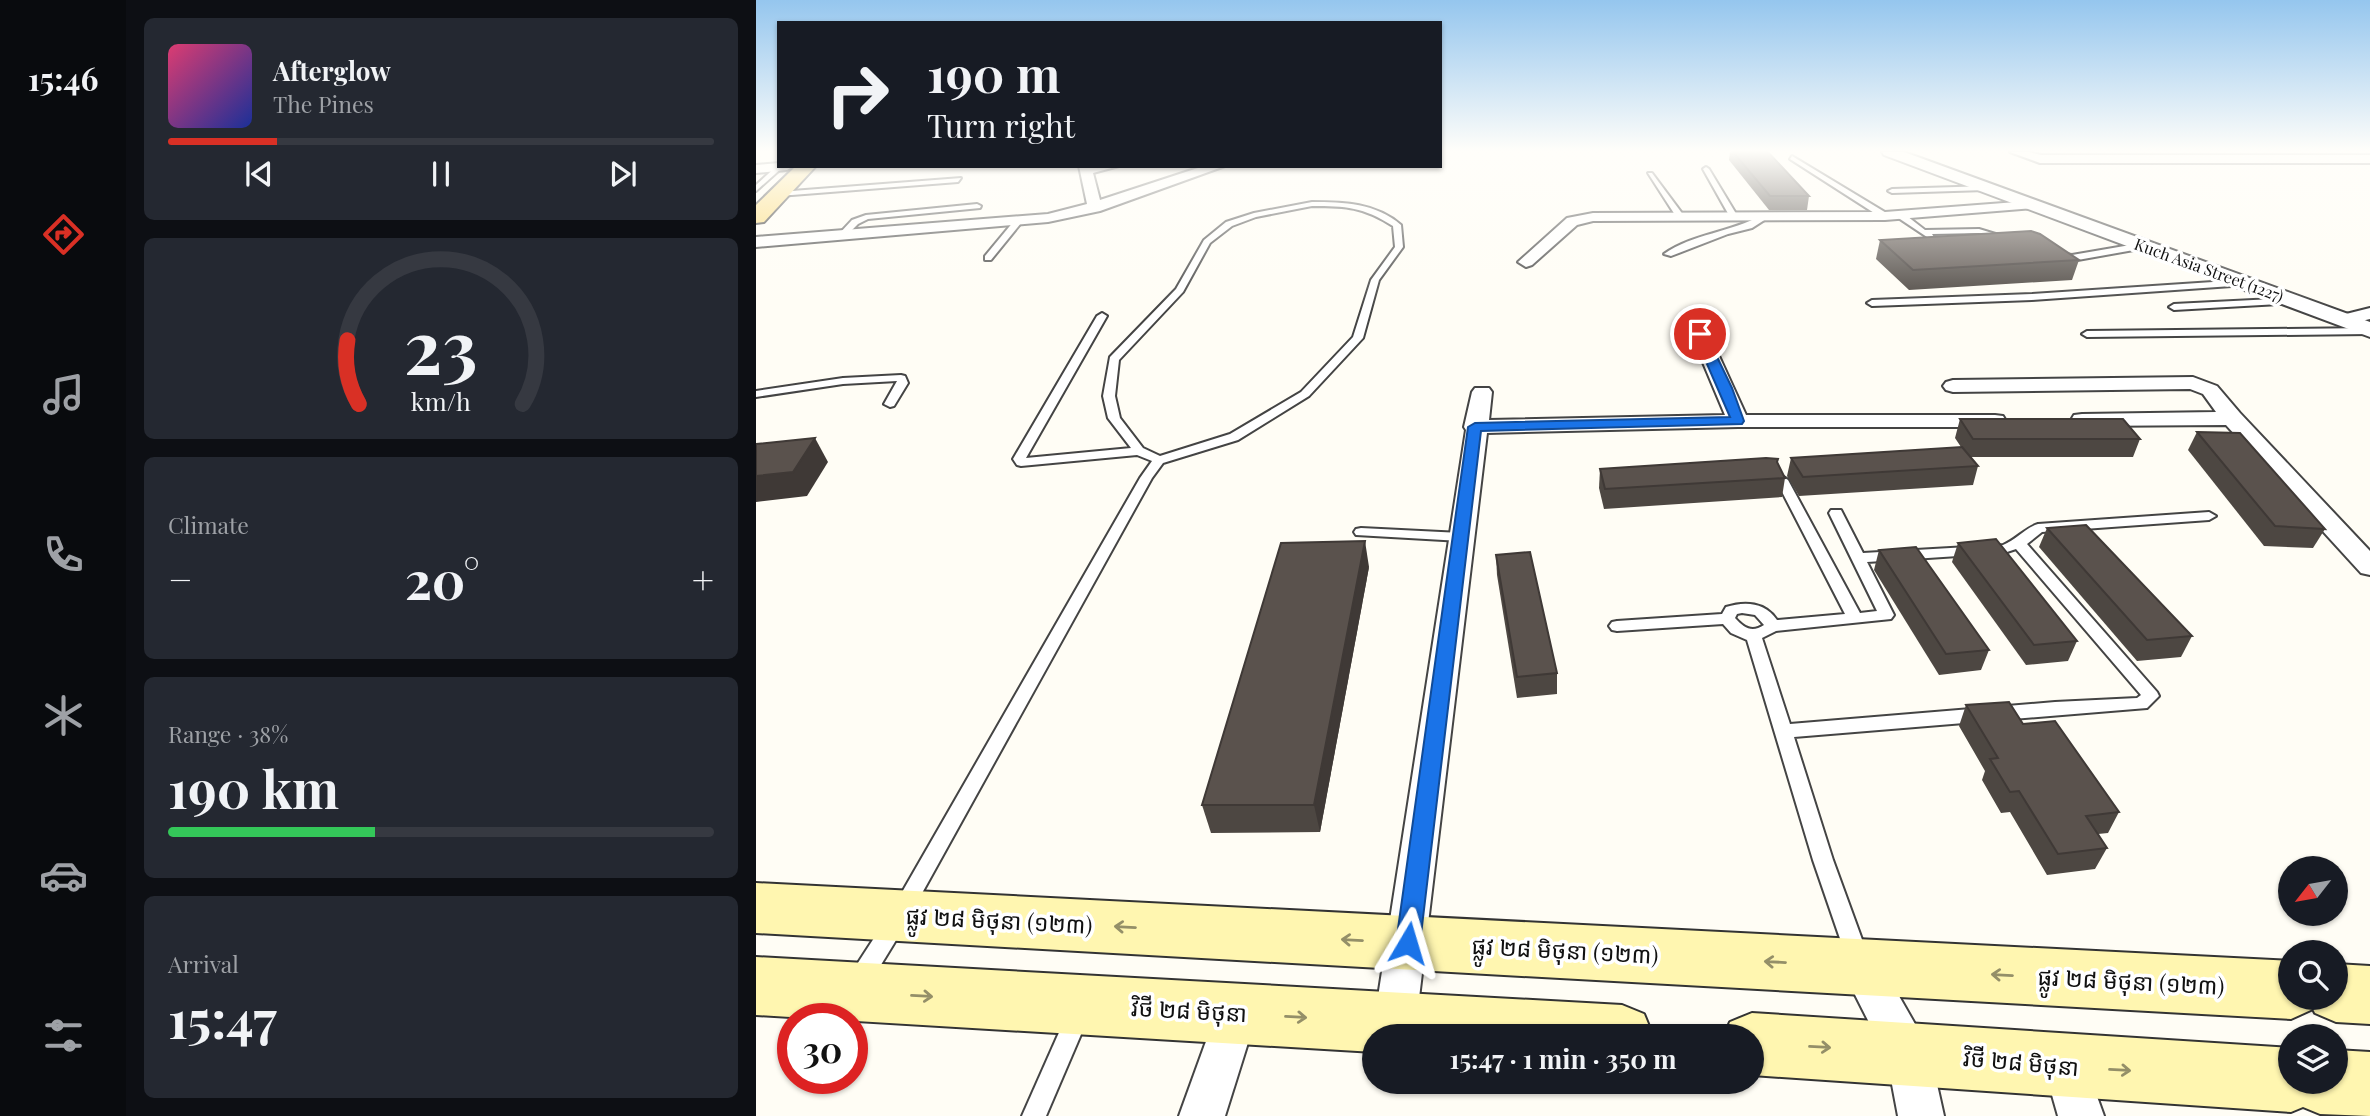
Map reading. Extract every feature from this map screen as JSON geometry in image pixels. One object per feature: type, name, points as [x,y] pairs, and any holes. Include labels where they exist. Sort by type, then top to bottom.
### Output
[{"type":"main road","points":[[756,217],[769,204]]},
{"type":"main road","name":"ផ្លូវ ២៨ មិថុនា (១២៣)","points":[[756,908],[2278,989]]},
{"type":"main road","name":"វិថី ២៨ មិថុនា","points":[[756,986],[1412,1024]]},
{"type":"main road","points":[[2348,994],[2370,995]]},
{"type":"main road","name":"វិថី ២៨ មិថុនា","points":[[1764,1045],[1908,1053],[2073,1092],[2278,1081]]},
{"type":"main road","points":[[2348,1083],[2370,1084]]},
{"type":"street","points":[[1094,204],[1095,208]]},
{"type":"street","points":[[756,242],[1017,223],[1103,204]]},
{"type":"street","points":[[1526,262],[1568,225],[1579,219],[1893,215],[2031,205]]},
{"type":"street","name":"Kuch Asia Street (1227)","points":[[2031,205],[2370,331]]},
{"type":"street","points":[[2344,320],[2370,313]]},
{"type":"street","points":[[1700,334],[1726,388],[1738,421]]},
{"type":"street","points":[[1953,386],[2193,383],[2210,390],[2232,418],[2370,567]]},
{"type":"street","points":[[1395,1023],[1408,943],[1475,427],[1482,392]]},
{"type":"street","points":[[2057,420],[2232,418]]},
{"type":"street","points":[[1475,427],[1738,421],[2016,420]]},
{"type":"street","points":[[1861,967],[1908,1053],[1921,1116]]},
{"type":"street","points":[[1202,1116],[1236,1014]]},
{"type":"lane","points":[[1159,460],[1139,451],[1114,418],[1109,396],[1114,359],[1180,290],[1207,242],[1229,224],[1254,215],[1312,204]]},
{"type":"lane","points":[[852,992],[900,915],[1146,478],[1159,460],[1234,437],[1305,394],[1358,338],[1375,280],[1399,247],[1397,225],[1375,211],[1343,204]]},
{"type":"lane","points":[[1671,204],[1680,216]]},
{"type":"lane","points":[[1726,204],[1734,217]]},
{"type":"lane","points":[[1874,204],[1935,241]]},
{"type":"lane","points":[[842,235],[855,222],[866,217],[977,206]]},
{"type":"lane","points":[[1668,254],[1725,232],[1749,226],[1765,217]]},
{"type":"lane","points":[[988,258],[1017,223]]},
{"type":"lane","points":[[1923,232],[1979,231],[2021,243]]},
{"type":"lane","points":[[2050,253],[2071,258],[2142,246]]},
{"type":"lane","points":[[1872,303],[2032,297],[2243,283]]},
{"type":"lane","points":[[2174,307],[2293,301]]},
{"type":"lane","points":[[1102,316],[1019,459],[1021,462],[1139,451]]},
{"type":"lane","points":[[2087,334],[2370,331]]},
{"type":"lane","points":[[756,394],[844,382],[901,378],[903,383],[890,404]]},
{"type":"lane","points":[[1782,480],[1854,618]]},
{"type":"lane","points":[[1727,619],[1732,627],[1754,636],[1766,633],[1772,626],[1886,615],[1836,513]]},
{"type":"lane","points":[[1857,558],[1994,550],[2019,544],[2038,528],[2208,516]]},
{"type":"lane","points":[[1361,533],[1461,537]]},
{"type":"lane","points":[[1783,731],[2055,708],[2141,704],[2151,696],[2019,544]]},
{"type":"lane","points":[[1727,619],[1731,610],[1758,609],[1769,617],[1772,626]]},
{"type":"lane","points":[[1617,626],[1727,619]]},
{"type":"lane","points":[[1754,636],[1823,860],[1861,967]]},
{"type":"lane","points":[[1034,1116],[1083,1005]]},
{"type":"building","points":[[2031,231],[2079,260],[1913,270],[1880,240]]},
{"type":"building","points":[[1960,419],[2123,419],[2140,439],[1973,439]]},
{"type":"building","points":[[2197,432],[2240,433],[2325,529],[2275,526]]},
{"type":"building","points":[[815,438],[793,472],[756,476],[756,444]]},
{"type":"building","points":[[1962,447],[1978,466],[1803,477],[1791,458]]},
{"type":"building","points":[[1778,459],[1785,478],[1605,489],[1600,469]]},
{"type":"building","points":[[2086,525],[2192,636],[2147,640],[2047,528]]},
{"type":"building","points":[[1996,539],[2077,641],[2034,645],[1958,543]]},
{"type":"building","points":[[1365,541],[1314,805],[1202,805],[1281,543]]},
{"type":"building","points":[[1916,547],[1989,650],[1946,654],[1879,550]]},
{"type":"building","points":[[1530,552],[1557,673],[1517,677],[1496,555]]},
{"type":"building","points":[[2009,702],[2023,724],[2055,721],[2119,812],[2086,816],[2107,848],[2058,854],[2019,791],[2010,792],[1990,759],[1998,758],[1966,705]]},
{"type":"route","points":[[1408,943],[1475,427],[1738,421],[1726,388],[1700,334]]}]
